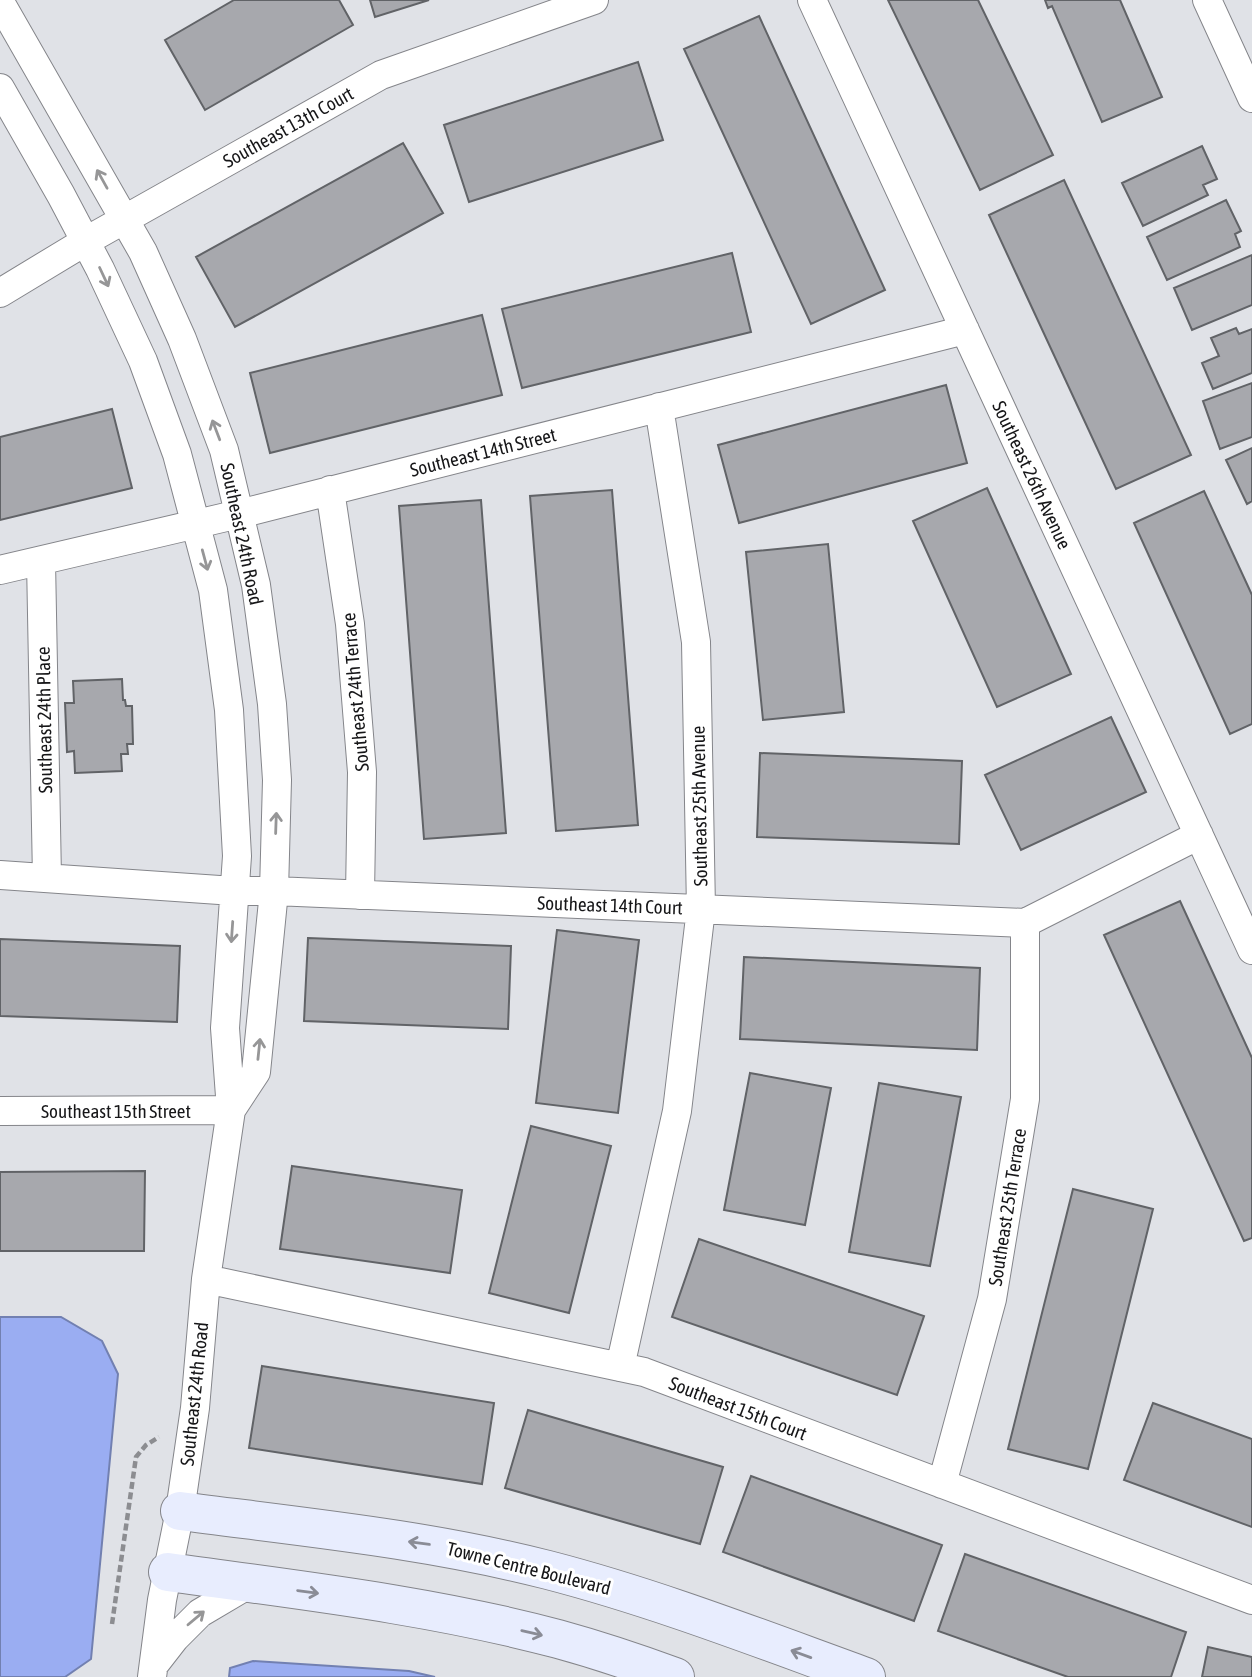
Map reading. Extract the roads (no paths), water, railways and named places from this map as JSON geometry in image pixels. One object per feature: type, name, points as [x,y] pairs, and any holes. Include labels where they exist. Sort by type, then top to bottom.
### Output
[{"type":"street","name":"Southeast 13th Court","points":[[0,293],[124,219],[381,75],[594,0]]},
{"type":"street","name":"Southeast 26th Avenue","points":[[812,0],[1252,950]]},
{"type":"street","points":[[1207,0],[1249,85]]},
{"type":"street","name":"Southeast 24th Road","points":[[0,2],[143,252],[182,340],[224,450],[256,585],[272,704],[277,780],[274,891],[256,1072],[232,1110]]},
{"type":"street","name":"Southeast 24th Road","points":[[0,89],[86,241],[143,362],[177,454],[213,590],[229,710],[237,856],[225,1028],[232,1110],[206,1279],[195,1408],[180,1511],[162,1600],[153,1671]]},
{"type":"street","name":"Southeast 14th Street","points":[[0,570],[239,513],[965,330]]},
{"type":"street","name":"Southeast 25th Avenue","points":[[620,1367],[677,1111],[701,909],[696,642],[659,407]]},
{"type":"street","name":"Southeast 24th Terrace","points":[[331,490],[350,624],[362,772],[360,895]]},
{"type":"street","name":"Southeast 24th Place","points":[[41,561],[47,878]]},
{"type":"street","name":"Southeast 14th Court","points":[[0,875],[234,891],[1025,923],[1199,835]]},
{"type":"street","name":"Southeast 25th Terrace","points":[[942,1484],[992,1299],[1025,1099],[1025,923]]},
{"type":"street","name":"Southeast 15th Street","points":[[0,1111],[232,1110]]},
{"type":"street","name":"Southeast 15th Court","points":[[206,1279],[644,1373],[1252,1600]]},
{"type":"street","name":"Towne Centre Boulevard","points":[[180,1511],[431,1545],[546,1570],[659,1603],[866,1677]]},
{"type":"street","points":[[168,1572],[431,1612],[499,1626],[557,1639],[675,1677]]},
{"type":"street","points":[[153,1671],[175,1638],[200,1613],[249,1584]]},
{"type":"water","points":[[0,1317],[61,1317],[102,1341],[118,1374],[91,1659],[65,1677],[0,1677]]},
{"type":"water","points":[[253,1661],[409,1671],[435,1677],[229,1677],[230,1668]]}]
